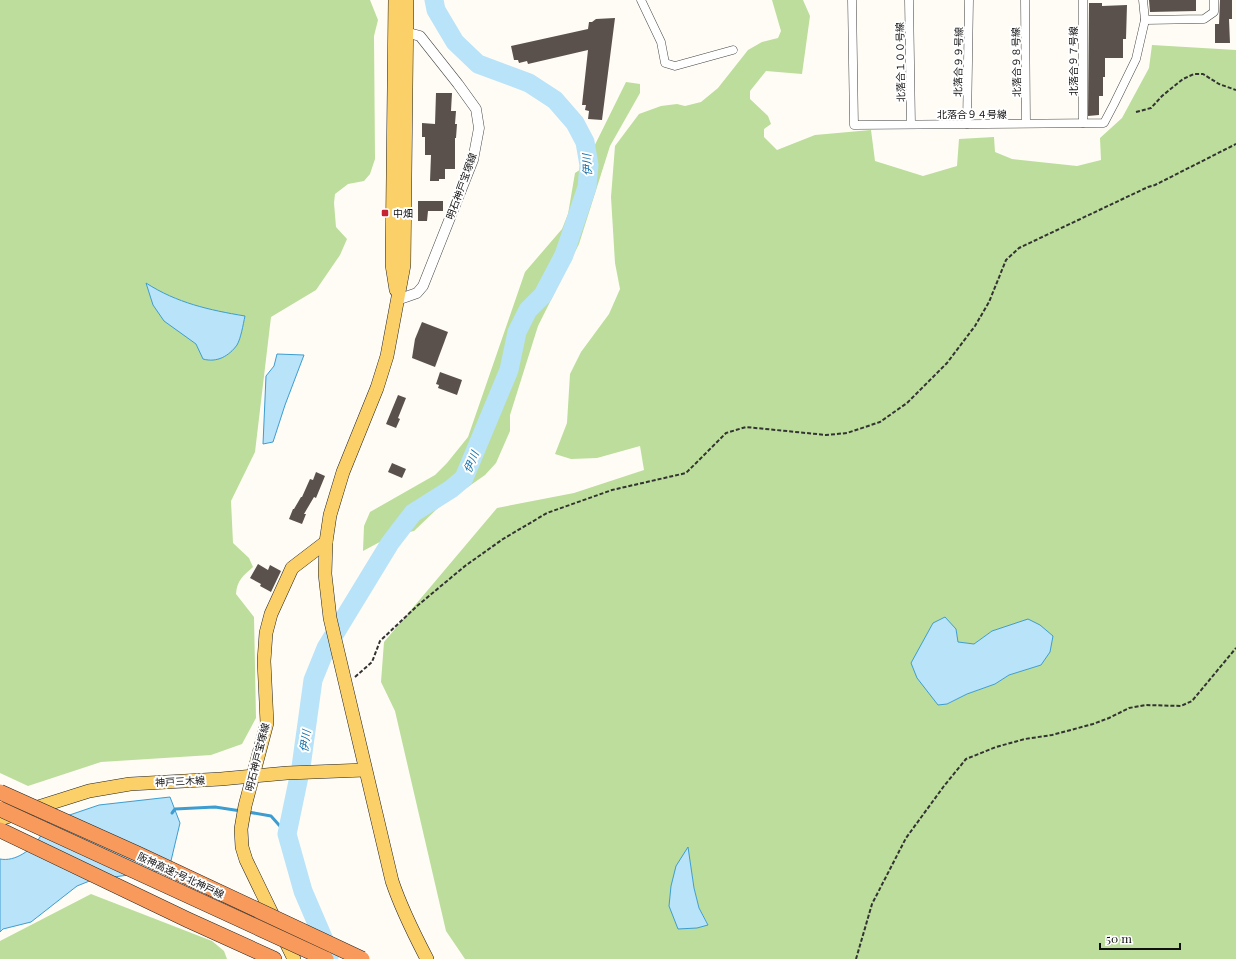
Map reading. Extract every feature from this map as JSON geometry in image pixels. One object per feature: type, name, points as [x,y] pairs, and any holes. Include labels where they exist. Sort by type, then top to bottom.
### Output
[{"type":"highway","name":"阪神高速7号北神戸線","points":[[0,792],[138,854],[362,959]]},
{"type":"highway","points":[[0,800],[20,813]]},
{"type":"highway","name":"阪神高速7号北神戸線","points":[[0,809],[326,959]]},
{"type":"highway","points":[[0,830],[188,920],[274,959]]},
{"type":"main road","points":[[395,0],[401,31],[404,265],[388,356],[377,388],[343,472],[334,500],[326,542],[326,574],[330,618],[340,664],[397,896],[427,959]]},
{"type":"main road","points":[[401,31],[407,0]]},
{"type":"main road","name":"明石神戸宝塚線","points":[[294,959],[246,860],[242,847],[241,829],[245,806],[254,777],[267,723],[264,661],[266,633],[270,614],[292,568],[326,542]]},
{"type":"main road","name":"神戸三木線","points":[[0,819],[89,791],[130,784],[254,777],[287,773],[365,770]]},
{"type":"street","points":[[641,0],[661,42],[665,63],[675,66],[733,50]]},
{"type":"street","name":"北落合９４号線","points":[[852,0],[854,125],[1104,123],[1136,59],[1145,20]]},
{"type":"street","name":"北落合１００号線","points":[[909,0],[910,124]]},
{"type":"street","name":"北落合９９号線","points":[[967,124],[969,0]]},
{"type":"street","name":"北落合９８号線","points":[[1025,0],[1026,123]]},
{"type":"street","name":"北落合９７号線","points":[[1083,123],[1084,0]]},
{"type":"street","points":[[1143,0],[1145,20],[1204,19],[1214,12],[1214,0]]},
{"type":"street","name":"明石神戸宝塚線","points":[[397,300],[417,293],[423,286],[473,160],[479,128],[476,108],[420,36],[401,31]]},
{"type":"path","points":[[1136,112],[1151,108],[1162,96],[1183,79],[1194,74],[1203,74],[1219,84],[1236,90]]},
{"type":"path","points":[[345,685],[372,662],[380,641],[417,606],[465,566],[503,539],[547,513],[612,490],[686,473],[726,433],[746,427],[826,435],[847,434],[880,422],[907,403],[947,363],[975,326],[989,302],[1006,260],[1019,248],[1155,185],[1236,144]]},
{"type":"path","points":[[856,959],[872,904],[906,838],[944,786],[966,760],[996,747],[1025,739],[1052,735],[1092,724],[1109,718],[1129,708],[1146,704],[1181,706],[1192,701],[1236,648]]},
{"type":"green space","points":[[0,0],[370,0],[378,20],[374,36],[375,159],[370,174],[364,181],[348,184],[335,194],[334,203],[336,227],[347,239],[340,255],[316,290],[271,317],[255,452],[231,501],[233,543],[249,558],[253,567],[239,582],[236,594],[254,617],[256,718],[242,744],[211,755],[101,762],[28,786],[0,773]],"holes":[[[146,283],[162,294],[214,311],[204,359],[196,344]]]},
{"type":"green space","points":[[772,0],[803,0],[810,16],[802,74],[766,71],[750,91],[750,99],[768,116],[771,124],[764,129],[764,137],[777,150],[815,135],[871,130],[875,161],[923,176],[957,166],[959,139],[994,137],[995,152],[1012,159],[1077,166],[1101,160],[1100,138],[1122,118],[1149,68],[1152,45],[1236,50],[1236,959],[465,959],[446,931],[395,711],[381,682],[384,642],[497,508],[574,493],[644,470],[640,446],[597,458],[571,459],[555,454],[567,423],[570,374],[581,352],[609,314],[620,289],[615,263],[611,197],[615,146],[639,114],[661,106],[677,104],[685,106],[701,102],[718,88],[748,50],[762,42],[778,38],[781,31]],"holes":[[[1028,620],[1041,665],[1009,675],[995,684],[967,694],[947,704],[926,636],[933,623],[956,629],[958,642],[974,644],[992,631]],[[688,848],[694,888],[699,908],[708,924],[671,886]]]},
{"type":"green space","points":[[626,82],[640,84],[640,93],[610,146],[579,244],[538,326],[510,415],[510,431],[496,463],[485,475],[438,508],[414,531],[391,536],[363,551],[364,526],[370,512],[435,475],[468,437],[525,272],[562,229],[568,214],[575,173],[584,167]]},
{"type":"green space","points":[[91,894],[212,941],[224,951],[227,959],[0,959],[0,941]]},
{"type":"water","points":[[146,283],[181,301],[245,316],[237,345],[222,358],[213,360],[203,359],[196,344],[164,321],[153,305]]},
{"type":"water","points":[[277,354],[304,355],[273,442],[263,444],[266,376],[274,366]]},
{"type":"water","points":[[945,617],[956,629],[958,642],[974,644],[992,631],[1028,619],[1040,625],[1053,636],[1050,652],[1041,665],[1009,675],[995,684],[967,694],[947,704],[938,705],[917,678],[911,663],[933,623]]},
{"type":"water","points":[[170,797],[180,823],[170,865],[165,870],[92,880],[77,886],[31,922],[3,929],[0,932],[0,859],[11,859],[23,854],[37,842],[46,823],[99,805]]},
{"type":"water","points":[[688,847],[694,888],[699,908],[708,925],[697,928],[678,929],[669,906],[671,886],[676,866]]},
{"type":"building","points":[[1149,0],[1196,0],[1196,11],[1150,12]]},
{"type":"building","points":[[1220,0],[1232,0],[1232,19],[1229,19],[1230,43],[1215,43],[1215,24],[1219,24]]},
{"type":"building","points":[[1089,3],[1102,3],[1102,6],[1127,5],[1126,39],[1123,39],[1123,58],[1105,58],[1103,96],[1099,96],[1099,115],[1088,116]]},
{"type":"building","points":[[615,18],[602,120],[588,119],[589,111],[585,110],[586,105],[582,105],[588,50],[528,64],[527,61],[519,63],[518,60],[514,60],[511,46],[588,29],[589,22],[596,19]]},
{"type":"building","points":[[436,93],[452,93],[451,111],[456,111],[455,124],[457,124],[455,138],[455,169],[445,169],[445,179],[430,181],[431,155],[425,155],[425,137],[422,137],[422,123],[435,124]]},
{"type":"building","points":[[418,201],[443,201],[443,211],[428,211],[427,221],[418,221]]},
{"type":"building","points":[[422,322],[448,332],[435,367],[412,358],[415,339]]},
{"type":"building","points":[[440,372],[462,380],[457,395],[438,388],[439,385],[436,384]]},
{"type":"building","points":[[398,395],[406,398],[398,418],[400,419],[396,428],[386,424]]},
{"type":"building","points":[[392,463],[406,469],[402,478],[388,472]]},
{"type":"building","points":[[316,472],[325,476],[316,498],[314,497],[304,514],[306,514],[302,524],[289,519],[293,509],[302,497],[310,479],[313,480]]},
{"type":"building","points":[[258,564],[268,570],[270,565],[281,571],[271,592],[250,578]]},
{"type":"waterway","name":"伊川","points":[[330,954],[303,891],[287,834],[301,767],[313,680],[326,648],[390,543],[413,513],[451,489],[464,478],[509,370],[517,332],[528,310],[543,295],[564,255],[587,187],[589,165],[585,142],[575,123],[555,100],[529,83],[478,64],[455,42],[436,10],[434,0]]},
{"type":"waterway","points":[[172,813],[175,809],[215,807],[241,811]]},
{"type":"waterway","points":[[248,812],[271,816],[287,834]]},
{"type":"place","name":"中畑","points":[[385,213]]}]
